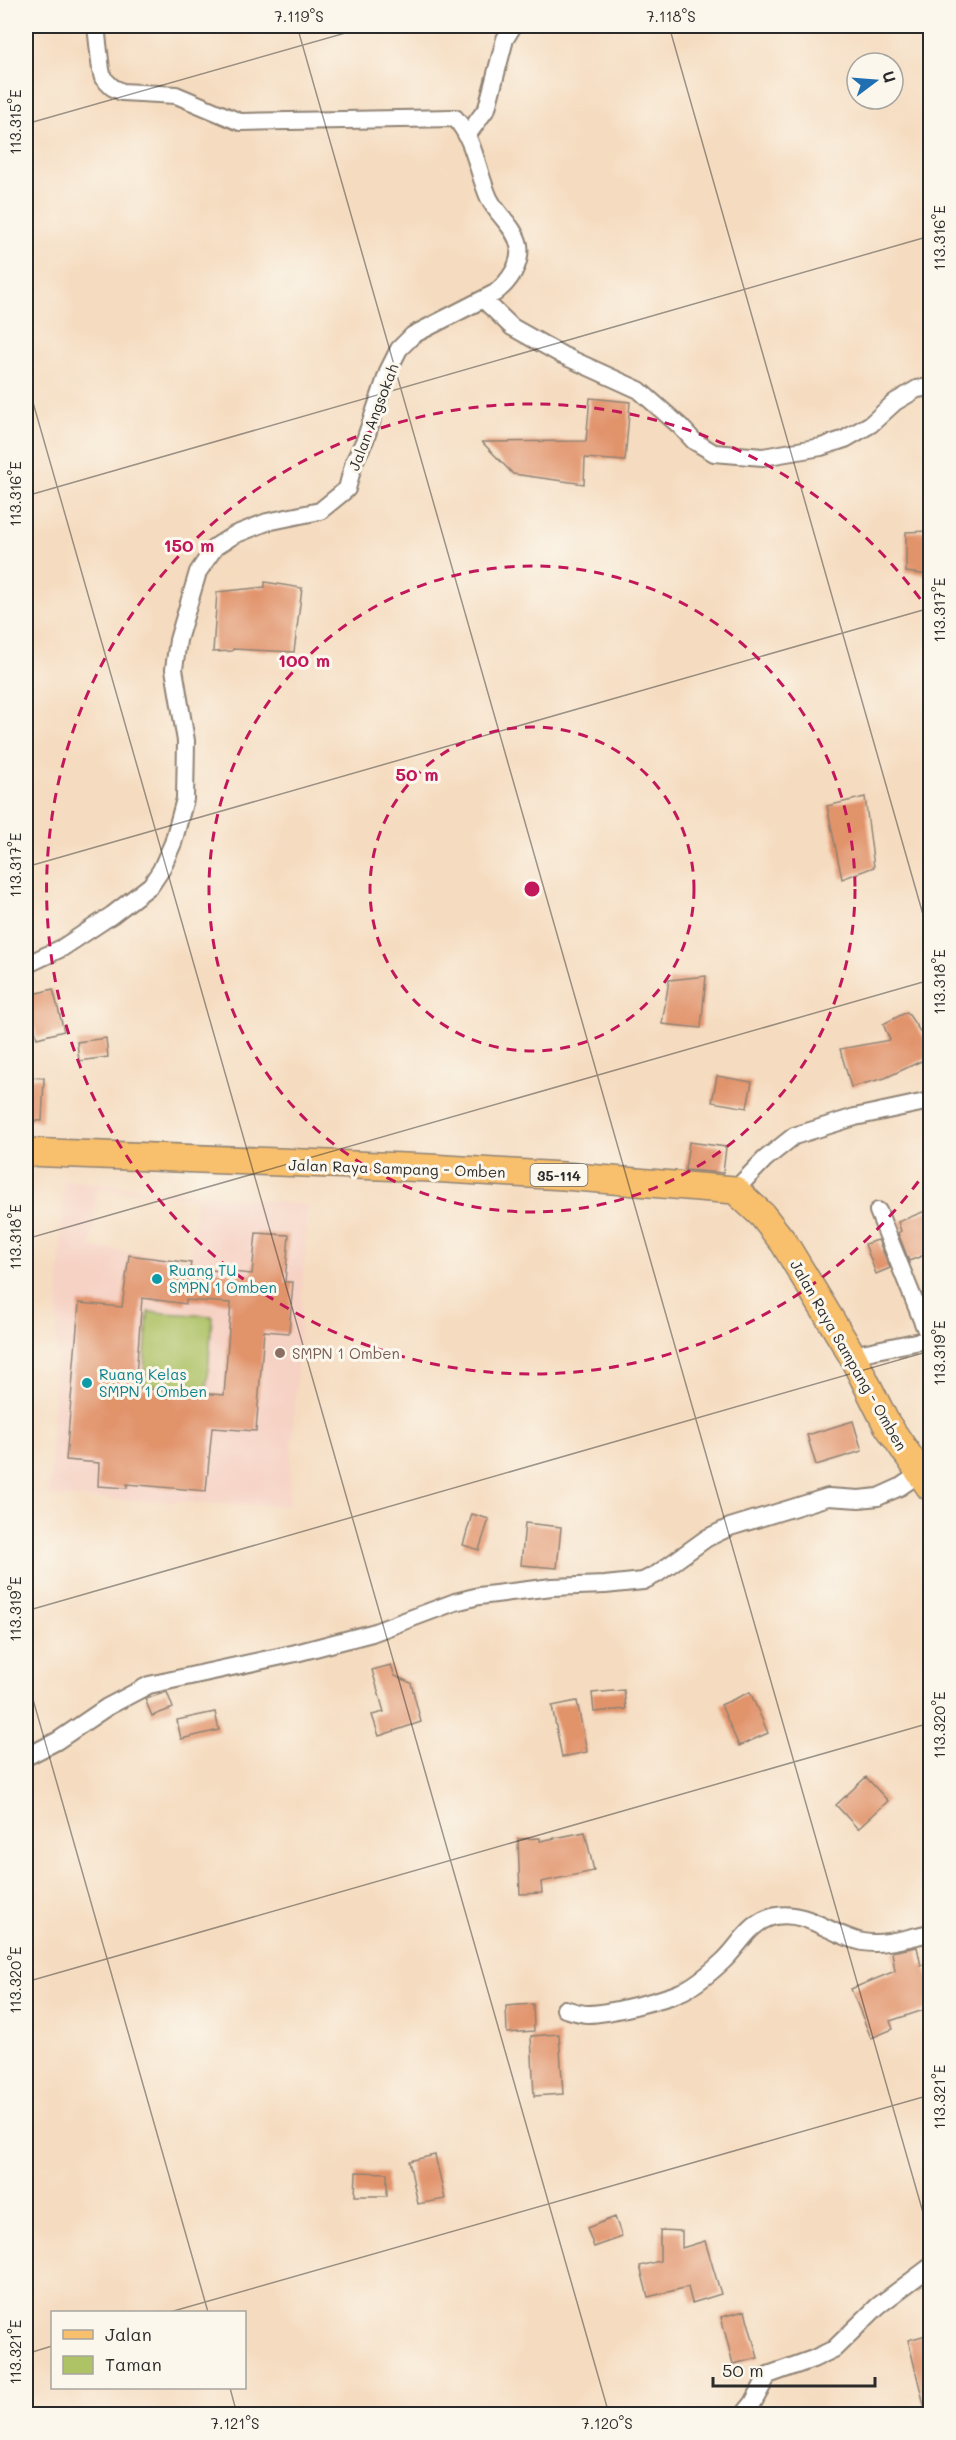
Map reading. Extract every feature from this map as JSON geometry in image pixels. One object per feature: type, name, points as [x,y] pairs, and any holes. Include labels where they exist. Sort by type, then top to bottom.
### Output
[{"type":"main road","name":"Jalan Raya Sampang - Omben","points":[[26,1152],[430,1168],[735,1190],[762,1215],[784,1243],[852,1355],[886,1423],[925,1481]]},
{"type":"street","points":[[96,26],[104,78],[112,87],[122,92],[176,95],[240,122],[449,117],[455,118],[468,134],[487,108],[505,39],[513,26]]},
{"type":"street","name":"Jalan Angsokah","points":[[26,965],[62,948],[112,915],[151,885],[161,870],[173,843],[185,800],[186,741],[174,669],[178,640],[198,572],[215,547],[234,534],[267,522],[320,511],[347,489],[354,462],[365,440],[389,369],[399,349],[413,335],[484,300],[506,285],[513,273],[519,256],[519,244],[490,199],[468,134]]},
{"type":"street","points":[[484,300],[512,327],[562,355],[639,390],[694,441],[714,453],[762,457],[821,447],[845,439],[871,424],[895,402],[917,389],[930,387]]},
{"type":"street","points":[[735,1190],[765,1159],[794,1136],[846,1119],[930,1101]]},
{"type":"street","points":[[852,1355],[930,1339],[878,1211]]},
{"type":"street","points":[[26,1757],[57,1741],[107,1707],[149,1685],[296,1653],[372,1633],[455,1602],[479,1596],[552,1587],[643,1581],[657,1574],[707,1538],[730,1527],[828,1497],[878,1497],[900,1487],[925,1481]]},
{"type":"street","points":[[565,2009],[588,2014],[604,2012],[680,1992],[701,1981],[724,1960],[754,1926],[777,1916],[790,1915],[862,1942],[901,1939],[930,1933]]},
{"type":"street","points":[[744,2415],[768,2375],[813,2360],[834,2349],[878,2306],[930,2267]]},
{"type":"shaded area","name":"SMPN 1 Omben","points":[[64,1180],[308,1205],[288,1506],[49,1497]],"holes":[[[97,1188],[197,1198],[190,1258],[91,1248]],[[256,1233],[289,1235],[252,1276]],[[129,1255],[191,1264],[186,1304]],[[250,1274],[247,1304],[204,1301]],[[257,1279],[293,1283],[289,1333],[252,1330]],[[79,1304],[107,1306],[66,1460]],[[229,1332],[264,1335],[256,1431],[221,1428]],[[166,1390],[214,1394],[211,1433],[163,1429]],[[102,1425],[131,1427],[127,1488],[98,1486]]]},
{"type":"green space","points":[[148,1312],[212,1316],[207,1389],[143,1385]]},
{"type":"building","points":[[590,398],[630,402],[625,461],[585,458],[584,484],[513,474],[482,442],[586,441]]},
{"type":"building","points":[[930,531],[930,575],[906,572],[906,532]]},
{"type":"building","points":[[265,582],[302,588],[294,652],[233,649],[232,651],[213,652],[217,592],[265,587]]},
{"type":"building","points":[[865,797],[874,867],[842,879],[827,806]]},
{"type":"building","points":[[706,976],[701,1028],[662,1024],[669,980]]},
{"type":"building","points":[[53,989],[64,1031],[37,1038],[31,1016],[26,1017],[26,996]]},
{"type":"building","points":[[907,1012],[930,1046],[930,1057],[885,1078],[851,1087],[840,1049],[890,1040],[883,1024]]},
{"type":"building","points":[[106,1038],[108,1057],[79,1061],[77,1042]]},
{"type":"building","points":[[717,1076],[752,1082],[747,1108],[712,1102]]},
{"type":"building","points":[[26,1077],[44,1078],[42,1121],[26,1120]]},
{"type":"building","points":[[689,1142],[726,1147],[723,1173],[685,1170]]},
{"type":"building","points":[[930,1209],[930,1253],[909,1261],[898,1233],[901,1231],[898,1222]]},
{"type":"building","points":[[256,1233],[289,1235],[285,1282],[293,1282],[289,1333],[264,1331],[256,1431],[212,1428],[206,1491],[127,1484],[127,1488],[98,1486],[99,1463],[66,1460],[79,1303],[122,1307],[129,1255],[191,1263],[190,1268],[252,1274]],"holes":[[[142,1298],[186,1304],[186,1300],[231,1303],[224,1395],[135,1388]]]},
{"type":"building","points":[[878,1240],[890,1268],[876,1274],[865,1244]]},
{"type":"building","points":[[853,1421],[862,1451],[816,1465],[807,1435]]},
{"type":"building","points":[[472,1514],[489,1519],[479,1550],[463,1545]]},
{"type":"building","points":[[525,1523],[561,1527],[557,1568],[521,1565]]},
{"type":"building","points":[[391,1665],[395,1676],[411,1683],[421,1722],[379,1736],[372,1715],[384,1712],[372,1670]]},
{"type":"building","points":[[624,1690],[626,1709],[594,1712],[592,1693]]},
{"type":"building","points":[[167,1692],[173,1708],[152,1716],[145,1699]]},
{"type":"building","points":[[750,1692],[768,1733],[739,1746],[721,1705]]},
{"type":"building","points":[[577,1701],[587,1752],[562,1757],[552,1706]]},
{"type":"building","points":[[215,1712],[219,1730],[181,1739],[177,1720]]},
{"type":"building","points":[[866,1777],[888,1801],[858,1829],[836,1805]]},
{"type":"building","points":[[585,1832],[594,1871],[541,1882],[542,1893],[520,1894],[518,1839],[540,1838],[540,1841]]},
{"type":"building","points":[[917,1947],[921,1966],[925,1964],[930,1982],[930,2008],[890,2021],[893,2029],[871,2038],[851,1989],[895,1971],[892,1952]]},
{"type":"building","points":[[533,2004],[534,2031],[507,2033],[506,2006]]},
{"type":"building","points":[[559,2034],[563,2094],[534,2096],[531,2036]]},
{"type":"building","points":[[435,2155],[445,2199],[418,2204],[409,2161]]},
{"type":"building","points":[[356,2172],[387,2173],[387,2196],[355,2196]]},
{"type":"building","points":[[615,2217],[622,2237],[594,2247],[587,2228]]},
{"type":"building","points":[[660,2230],[682,2231],[682,2248],[705,2241],[721,2294],[692,2303],[688,2287],[648,2297],[640,2266],[660,2261]]},
{"type":"building","points":[[745,2311],[758,2358],[733,2364],[721,2317]]},
{"type":"building","points":[[930,2334],[930,2405],[924,2405],[908,2340]]},
{"type":"place","name":"Ruang TU SMPN 1 Omben","points":[[157,1279]]},
{"type":"place","name":"SMPN 1 Omben","points":[[280,1353]]},
{"type":"place","name":"Ruang Kelas SMPN 1 Omben","points":[[87,1383]]}]
